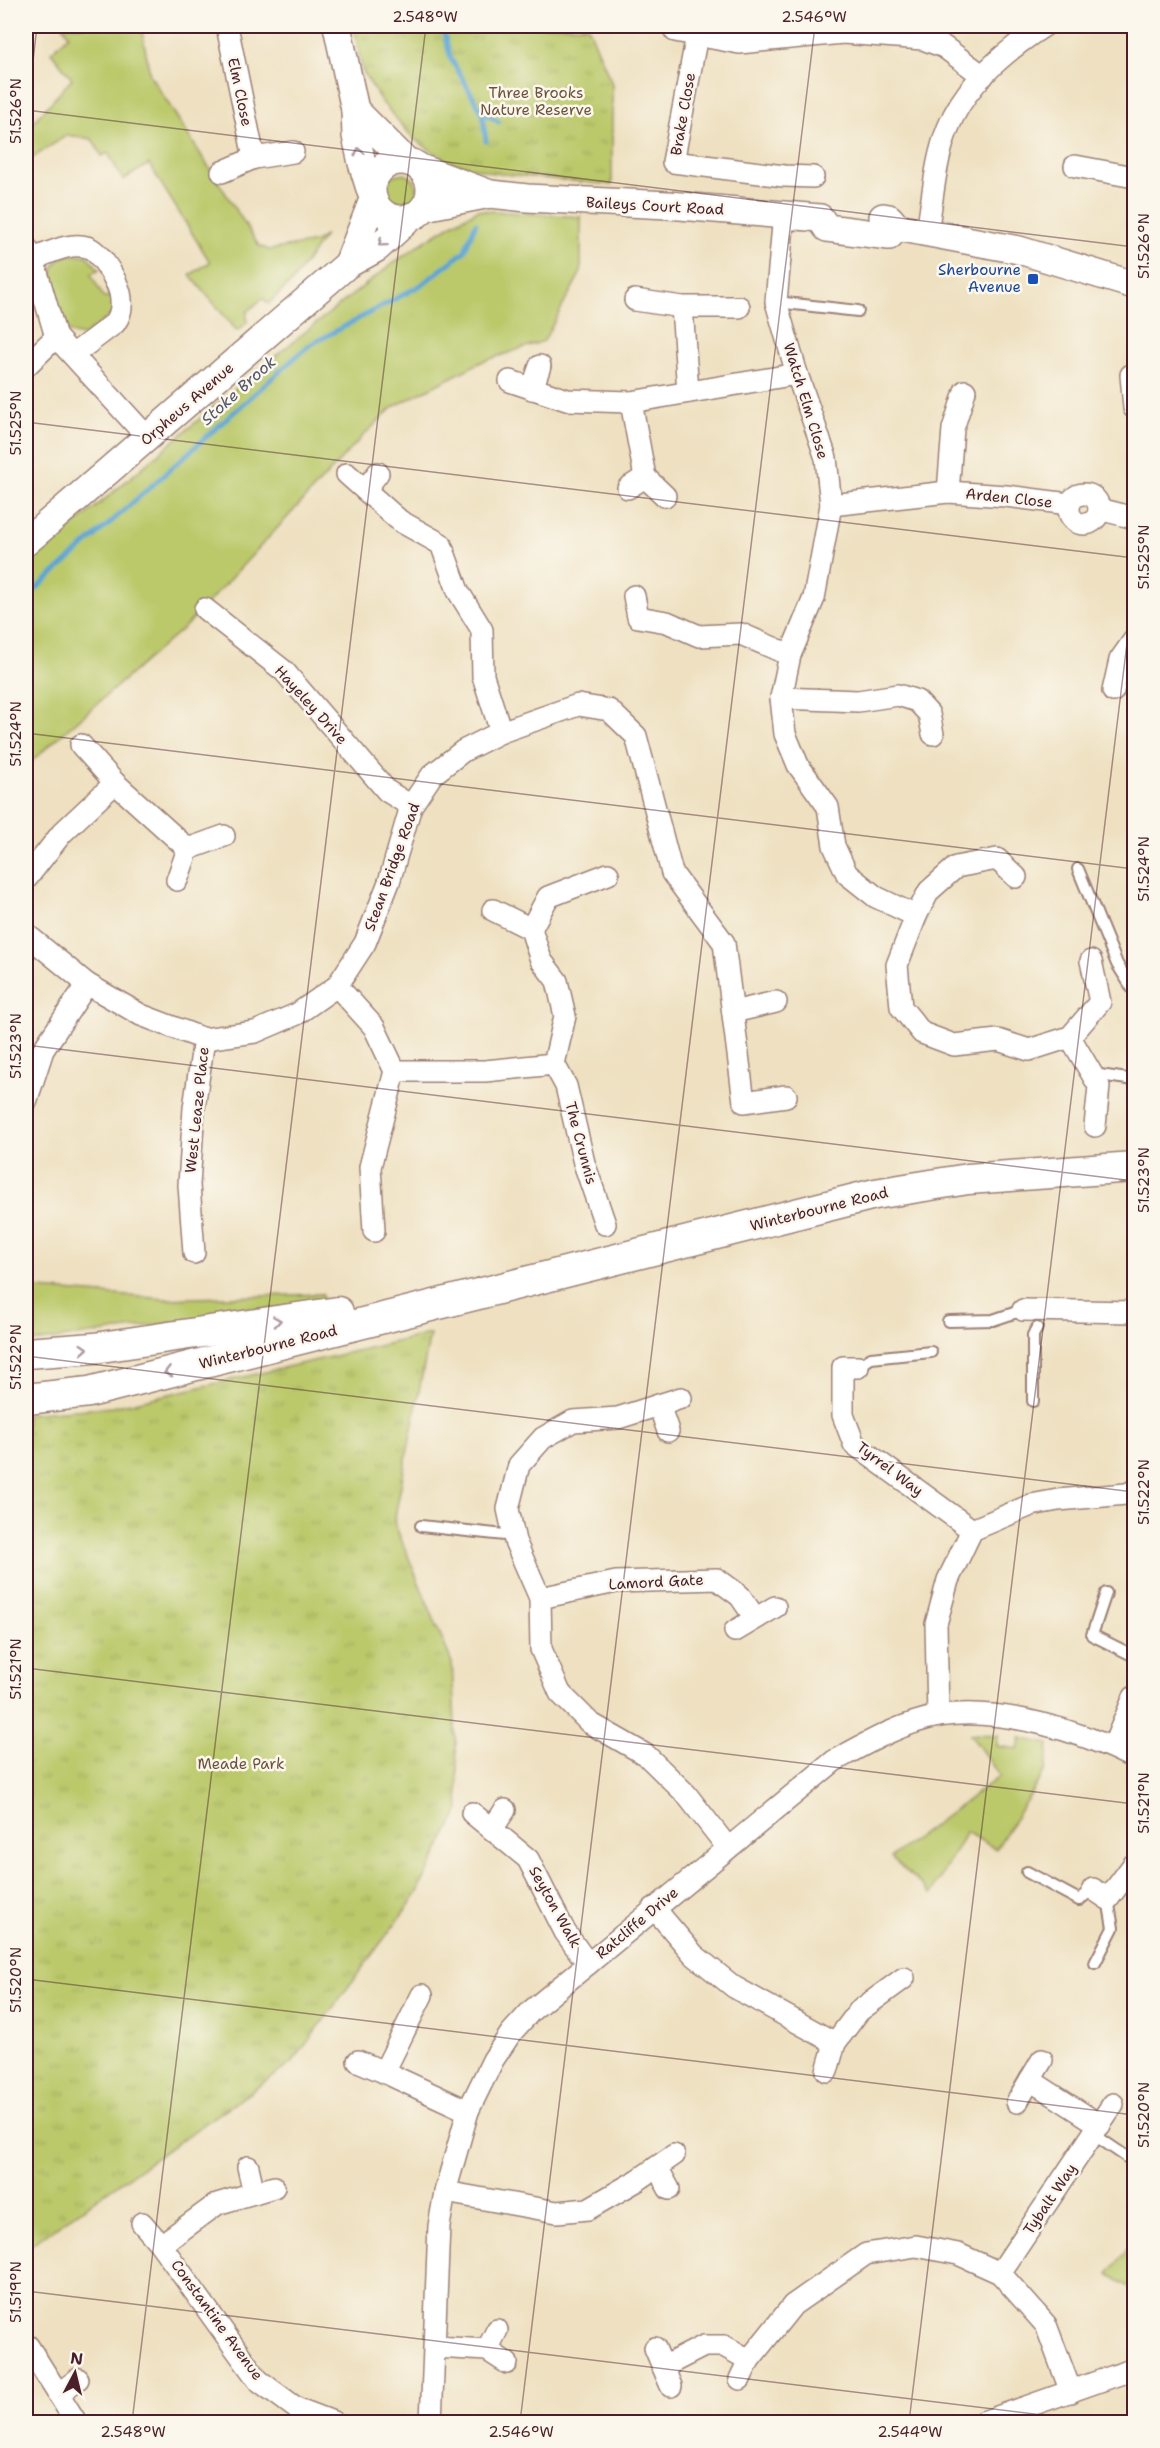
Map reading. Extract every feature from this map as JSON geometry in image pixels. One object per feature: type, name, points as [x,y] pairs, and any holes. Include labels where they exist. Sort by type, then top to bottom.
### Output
[{"type":"main road","name":"Winterbourne Road","points":[[26,1399],[89,1392],[875,1194],[968,1179],[1134,1167]]},
{"type":"main road","name":"Winterbourne Road","points":[[26,1353],[94,1348],[510,1286]]},
{"type":"street","name":"Elm Close","points":[[227,26],[254,158]]},
{"type":"street","points":[[337,26],[356,110],[356,136],[372,196],[385,214],[394,218],[418,211],[430,192],[429,183],[413,164],[356,110]]},
{"type":"street","points":[[927,232],[941,152],[957,109],[1002,56],[1044,26]]},
{"type":"street","points":[[675,31],[739,43],[843,29],[923,39],[944,47],[983,76]]},
{"type":"street","name":"Brake Close","points":[[697,35],[673,162],[784,176],[813,177]]},
{"type":"street","points":[[222,172],[254,158],[293,152]]},
{"type":"street","points":[[372,196],[375,175],[381,168],[388,163],[413,164]]},
{"type":"street","name":"Baileys Court Road","points":[[413,164],[490,194]]},
{"type":"street","points":[[1075,166],[1134,177]]},
{"type":"street","name":"Baileys Court Road","points":[[418,211],[490,194],[820,218],[827,210],[889,218],[897,227],[1019,250],[1134,285]]},
{"type":"street","name":"Orpheus Avenue","points":[[348,264],[372,196]]},
{"type":"street","name":"Orpheus Avenue","points":[[26,542],[348,264],[377,248],[418,211]]},
{"type":"street","name":"Watch Elm Close","points":[[784,214],[776,302],[797,374],[826,458],[831,505],[814,598],[790,655],[781,698],[785,734],[798,765],[828,807],[834,846],[847,874],[876,897],[916,916]]},
{"type":"street","points":[[74,354],[115,322],[121,308],[120,290],[95,250],[88,247],[70,245],[29,253],[56,337],[74,354],[148,438]]},
{"type":"street","points":[[635,300],[682,307],[739,307]]},
{"type":"street","points":[[682,307],[688,392]]},
{"type":"street","points":[[26,366],[56,337]]},
{"type":"street","points":[[532,389],[540,366]]},
{"type":"street","points":[[510,381],[567,400],[631,402],[797,374]]},
{"type":"street","points":[[1131,375],[1134,408]]},
{"type":"street","name":"Arden Close","points":[[948,492],[953,429],[965,390]]},
{"type":"street","points":[[631,402],[637,483],[665,496]]},
{"type":"street","points":[[365,490],[378,473]]},
{"type":"street","points":[[347,474],[400,521],[441,544],[458,591],[482,630],[483,676],[501,732]]},
{"type":"street","name":"Arden Close","points":[[831,505],[948,492],[1069,504],[1072,519],[1082,524],[1092,522],[1100,509],[1134,518]]},
{"type":"street","points":[[634,596],[631,623],[668,622],[699,636],[741,634],[790,655]]},
{"type":"street","name":"Hayeley Drive","points":[[205,609],[284,671],[387,791],[411,806]]},
{"type":"street","points":[[1113,691],[1111,655],[1134,640]]},
{"type":"street","points":[[781,698],[858,701],[898,695],[917,701],[929,714],[933,734]]},
{"type":"street","name":"Stean Bridge Road","points":[[26,934],[87,984],[141,1015],[204,1039],[255,1032],[297,1014],[337,986],[365,944],[390,882],[411,806],[432,775],[462,751],[501,732],[578,705],[609,710],[636,736],[672,873],[724,943],[744,1102],[786,1096]]},
{"type":"street","points":[[81,746],[115,783],[188,849]]},
{"type":"street","points":[[26,879],[62,833],[115,783]]},
{"type":"street","points":[[188,849],[224,836]]},
{"type":"street","points":[[177,880],[188,849]]},
{"type":"street","points":[[1016,877],[998,859],[956,867],[929,891],[916,916],[897,965],[901,1006],[922,1033],[954,1045],[998,1040],[1029,1050],[1070,1037],[1100,1002],[1091,961]]},
{"type":"street","points":[[531,929],[548,897],[608,874]]},
{"type":"street","points":[[395,1071],[485,1071],[554,1064],[565,1016],[557,981],[541,960],[531,929],[493,910]]},
{"type":"street","points":[[26,1102],[43,1050],[87,984]]},
{"type":"street","points":[[337,986],[374,1027],[395,1071],[370,1167],[374,1231]]},
{"type":"street","points":[[733,1012],[776,1002]]},
{"type":"street","points":[[1070,1037],[1099,1086],[1095,1126]]},
{"type":"street","name":"West Leaze Place","points":[[194,1253],[189,1185],[194,1108],[204,1039]]},
{"type":"street","name":"The Crunnis","points":[[554,1064],[566,1086],[584,1162],[604,1224]]},
{"type":"street","points":[[1033,1316],[1134,1312]]},
{"type":"street","name":"Tyrrel Way","points":[[858,1367],[843,1367],[843,1415],[854,1444],[972,1530]]},
{"type":"street","points":[[681,1398],[618,1418],[573,1421],[543,1438],[519,1465],[508,1509],[514,1536],[540,1598],[541,1650],[560,1693],[590,1723],[646,1755],[686,1794],[728,1848]]},
{"type":"street","points":[[659,1406],[668,1431]]},
{"type":"street","points":[[938,1716],[936,1624],[948,1580],[972,1530],[1031,1505],[1058,1500],[1126,1494],[1134,1491]]},
{"type":"street","name":"Lamord Gate","points":[[540,1598],[616,1582],[717,1579],[740,1596],[754,1618]]},
{"type":"street","points":[[735,1631],[775,1607]]},
{"type":"street","points":[[1113,1747],[1134,1697]]},
{"type":"street","name":"Ratcliffe Drive","points":[[431,2422],[439,2226],[444,2192],[468,2111],[493,2060],[511,2033],[531,2011],[834,1761],[883,1734],[938,1716],[969,1713],[1008,1718],[1053,1728],[1113,1747],[1134,1758]]},
{"type":"street","points":[[492,1829],[505,1809]]},
{"type":"street","name":"Seyton Walk","points":[[472,1813],[528,1859],[565,1932],[588,1964]]},
{"type":"street","points":[[1100,1894],[1134,1864]]},
{"type":"street","points":[[654,1908],[694,1954],[734,1987],[835,2043]]},
{"type":"street","points":[[827,2072],[835,2043],[860,2011],[903,1978]]},
{"type":"street","points":[[384,2072],[422,1995]]},
{"type":"street","points":[[1017,2102],[1042,2060]]},
{"type":"street","points":[[358,2061],[468,2111]]},
{"type":"street","points":[[1030,2080],[1096,2130]]},
{"type":"street","name":"Tybalt Way","points":[[1000,2273],[1113,2104]]},
{"type":"street","points":[[444,2192],[557,2212],[588,2209],[666,2161],[669,2188]]},
{"type":"street","points":[[161,2245],[217,2204],[264,2190],[248,2167]]},
{"type":"street","name":"Constantine Avenue","points":[[142,2223],[161,2245],[258,2380],[293,2415],[333,2422]]},
{"type":"street","points":[[663,2367],[704,2346],[724,2346],[744,2369],[793,2305],[866,2254],[916,2246],[958,2254],[1000,2273],[1046,2325],[1071,2392]]},
{"type":"street","points":[[487,2350],[497,2330]]},
{"type":"street","points":[[27,2343],[76,2422]]},
{"type":"street","points":[[435,2347],[487,2350],[507,2363]]},
{"type":"street","points":[[983,2422],[1134,2369]]},
{"type":"street","points":[[58,2394],[78,2379]]},
{"type":"lane","points":[[776,302],[858,311]]},
{"type":"lane","points":[[1078,869],[1117,964],[1134,991]]},
{"type":"lane","points":[[1092,1074],[1134,1080]]},
{"type":"lane","points":[[948,1321],[1033,1316],[1033,1401]]},
{"type":"lane","points":[[858,1367],[871,1358],[931,1352]]},
{"type":"lane","points":[[421,1526],[514,1536]]},
{"type":"lane","points":[[1106,1593],[1092,1635],[1134,1656]]},
{"type":"lane","points":[[1027,1872],[1079,1900],[1100,1894],[1113,1928],[1095,1963]]},
{"type":"lane","points":[[1096,2130],[1134,2162]]},
{"type":"green space","points":[[63,26],[141,26],[150,75],[259,246],[269,250],[316,242],[325,235],[292,282],[268,304],[263,298],[247,312],[247,323],[237,331],[190,275],[210,262],[149,164],[123,180],[108,153],[102,156],[92,139],[67,135],[26,162],[26,130],[72,79],[51,52],[69,35]]},
{"type":"green space","name":"Three Brooks Nature Reserve","points":[[354,26],[588,26],[612,84],[612,185],[494,173],[447,161],[414,139],[381,101],[362,70]]},
{"type":"green space","points":[[401,174],[413,178],[417,190],[413,202],[401,206],[389,202],[385,190],[389,178]]},
{"type":"green space","points":[[478,210],[581,217],[581,272],[544,341],[481,362],[393,407],[362,437],[190,622],[26,766],[26,565],[251,376],[346,300],[438,232]]},
{"type":"green space","points":[[71,255],[86,255],[99,269],[91,274],[104,298],[113,294],[114,313],[83,336],[72,333],[64,326],[55,309],[51,287],[54,268],[59,260]]},
{"type":"green space","points":[[26,1288],[166,1299],[322,1294],[324,1302],[26,1343]]},
{"type":"green space","name":"Meade Park","points":[[430,1334],[394,1522],[452,1663],[459,1810],[417,1894],[292,2063],[26,2248],[26,1414],[113,1407]]},
{"type":"green space","points":[[970,1734],[998,1735],[997,1746],[1018,1749],[1020,1738],[1049,1744],[1046,1769],[996,1849],[966,1832],[931,1894],[891,1857],[1000,1776]]},
{"type":"green space","points":[[1134,2241],[1134,2290],[1108,2274]]},
{"type":"waterway","name":"Stoke Brook","points":[[442,26],[451,59],[482,112],[486,141]]},
{"type":"waterway","name":"Stoke Brook","points":[[482,112],[499,122]]},
{"type":"waterway","name":"Stoke Brook","points":[[26,598],[308,346],[421,285],[464,252],[476,223]]},
{"type":"place","name":"Sherbourne Avenue","points":[[1033,279]]}]
